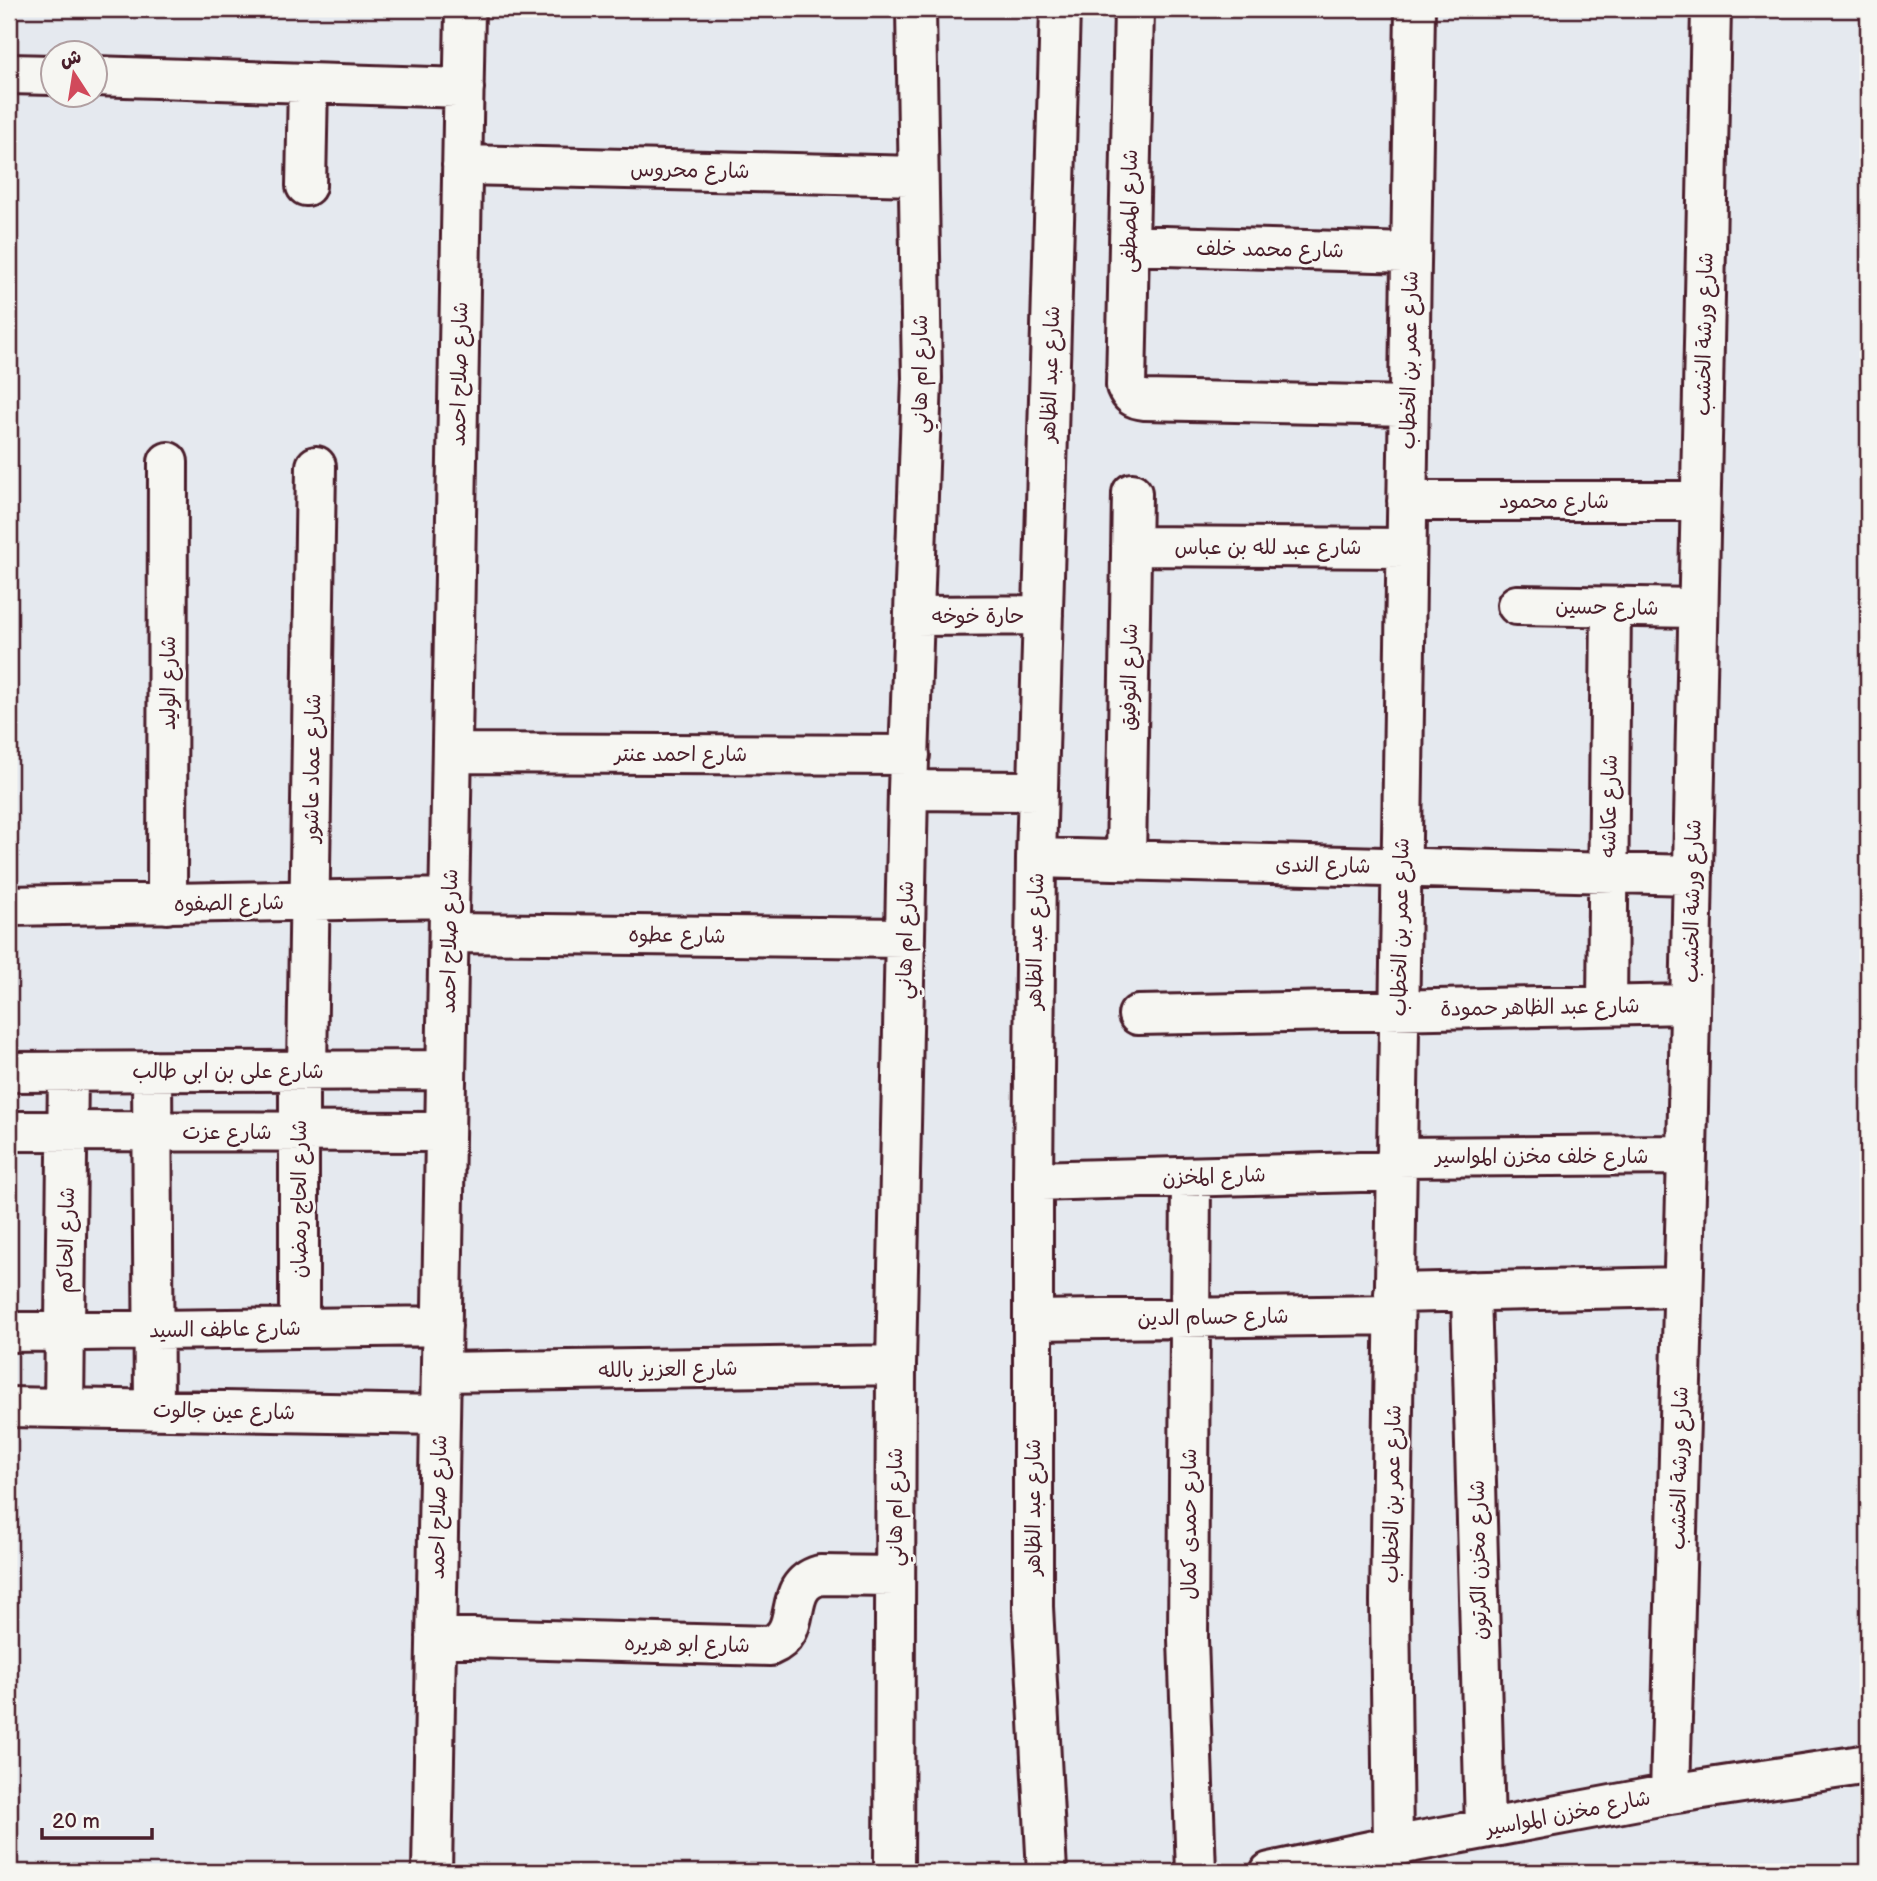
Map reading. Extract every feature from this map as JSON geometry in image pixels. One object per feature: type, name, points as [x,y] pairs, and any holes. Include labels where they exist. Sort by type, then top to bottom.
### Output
[{"type":"street","name":"شارع صلاح احمد","points":[[432,1872],[465,9]]},
{"type":"street","name":"شارع ام هاني","points":[[894,1872],[896,1365],[909,772],[922,378],[916,9]]},
{"type":"street","name":"شارع عبد الظاهر","points":[[1047,1872],[1034,1607],[1033,1181],[1036,858],[1060,9]]},
{"type":"street","name":"شارع المصطفى","points":[[1134,9],[1126,386],[1131,396],[1145,401],[1409,405]]},
{"type":"street","name":"شارع عمر بن الخطاب","points":[[1393,1846],[1390,1601],[1415,9]]},
{"type":"street","name":"شارع ورشة الخشب","points":[[1670,1794],[1687,1156],[1711,9]]},
{"type":"street","points":[[9,74],[38,75]]},
{"type":"street","points":[[108,76],[464,88]]},
{"type":"street","points":[[306,186],[308,83]]},
{"type":"street","name":"شارع محروس","points":[[462,165],[918,176]]},
{"type":"street","name":"شارع محمد خلف","points":[[1129,245],[1411,253]]},
{"type":"street","name":"شارع الوليد","points":[[167,904],[168,462]]},
{"type":"street","name":"شارع عماد عاشور","points":[[303,1070],[310,902],[316,466]]},
{"type":"street","name":"شارع التوفيق","points":[[1126,860],[1132,494]]},
{"type":"street","name":"شارع محمود","points":[[1407,501],[1700,501]]},
{"type":"street","name":"شارع عبد لله بن عباس","points":[[1131,547],[1406,548]]},
{"type":"street","name":"شارع حسين","points":[[1517,606],[1698,608]]},
{"type":"street","name":"شارع عكاشه","points":[[1607,1005],[1611,607]]},
{"type":"street","name":"حارة خوخه","points":[[914,616],[1043,615]]},
{"type":"street","name":"شارع احمد عنتر","points":[[452,752],[909,772],[1038,791]]},
{"type":"street","name":"شارع الندى","points":[[1036,858],[1693,875]]},
{"type":"street","name":"شارع الصفوه","points":[[9,906],[310,902],[449,916]]},
{"type":"street","name":"شارع عطوه","points":[[449,916],[905,938]]},
{"type":"street","name":"شارع عبد الظاهر حمودة","points":[[1138,1015],[1690,1004]]},
{"type":"street","name":"شارع الحاج رمضان","points":[[299,1328],[299,1132],[303,1070]]},
{"type":"street","name":"شارع على بن ابى طالب","points":[[9,1072],[446,1070]]},
{"type":"street","points":[[152,1071],[154,1410]]},
{"type":"street","name":"شارع الحاكم","points":[[64,1408],[68,1072]]},
{"type":"street","name":"شارع عزت","points":[[9,1131],[445,1132]]},
{"type":"street","name":"شارع خلف مخزن المواسير","points":[[1396,1164],[1687,1156]]},
{"type":"street","name":"شارع المخزن","points":[[1033,1181],[1191,1177],[1396,1164]]},
{"type":"street","name":"شارع حمدى كمال","points":[[1191,1177],[1188,1639],[1196,1872]]},
{"type":"street","name":"شارع حسام الدين","points":[[1033,1320],[1190,1318],[1394,1304],[1471,1291],[1683,1287]]},
{"type":"street","name":"شارع مخزن الكرتون","points":[[1471,1291],[1485,1828]]},
{"type":"street","name":"شارع عاطف السيد","points":[[9,1332],[442,1326]]},
{"type":"street","name":"شارع العزيز بالله","points":[[440,1372],[896,1365]]},
{"type":"street","name":"شارع عين جالوت","points":[[9,1408],[440,1415]]},
{"type":"street","name":"شارع ابو هريره","points":[[436,1637],[770,1646],[778,1643],[788,1632],[798,1591],[811,1578],[820,1575],[894,1576]]},
{"type":"street","name":"شارع مخزن المواسير","points":[[1270,1872],[1670,1794],[1868,1764]]}]
